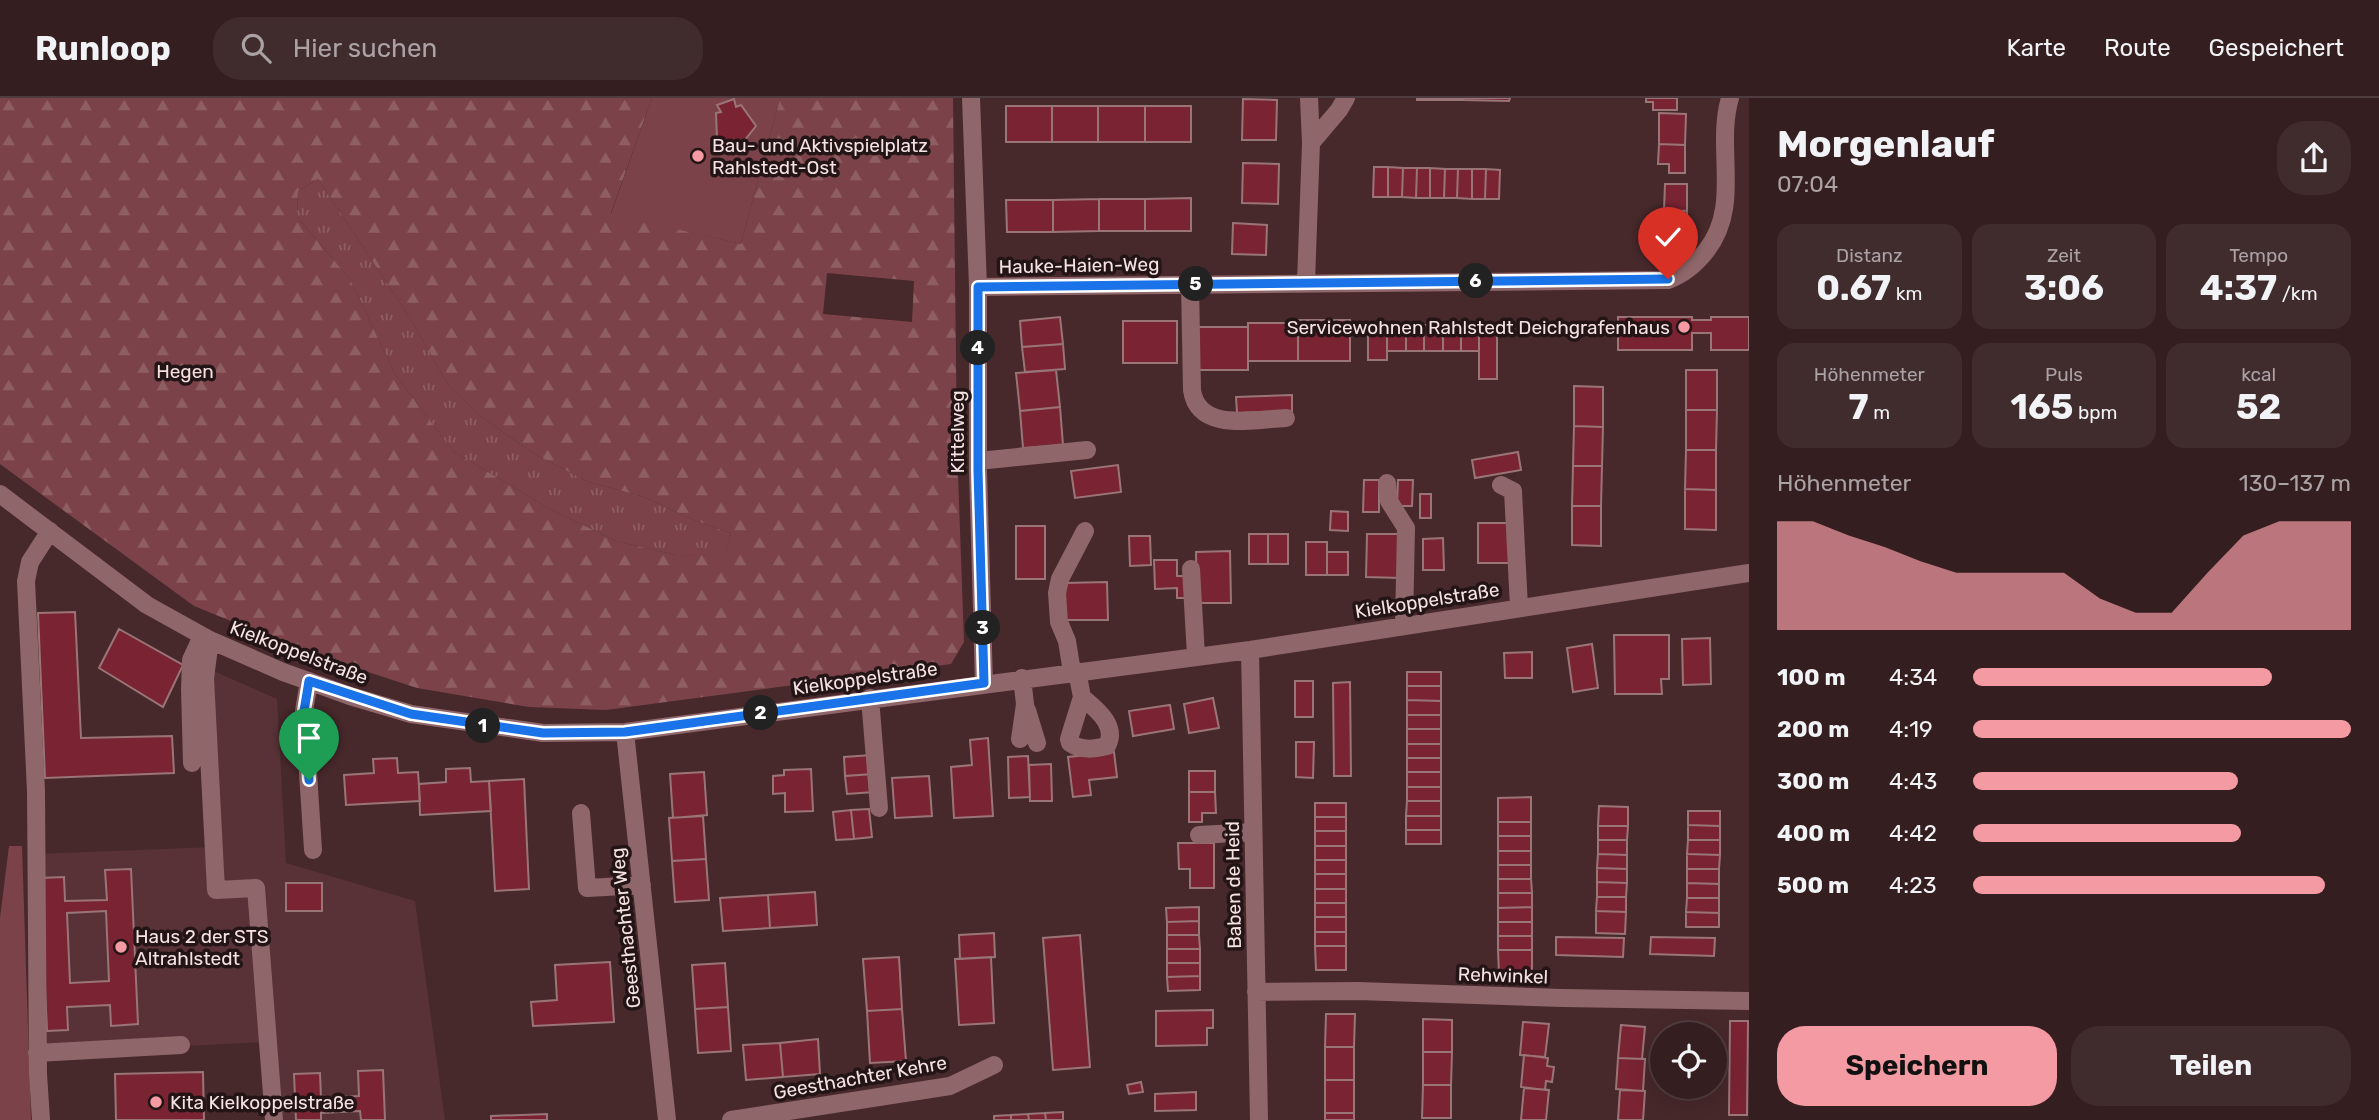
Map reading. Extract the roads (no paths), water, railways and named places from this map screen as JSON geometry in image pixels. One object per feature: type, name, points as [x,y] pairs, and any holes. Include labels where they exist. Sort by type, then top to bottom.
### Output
[{"type":"street","name":"Kittelweg","points":[[971,98],[978,287],[978,461],[984,683]]},
{"type":"street","points":[[1306,282],[1311,142],[1309,98]]},
{"type":"street","points":[[1311,142],[1346,98]]},
{"type":"street","name":"Hauke-Haien-Weg","points":[[978,287],[1306,282],[1658,281],[1676,276],[1702,257],[1716,238],[1723,220],[1726,195],[1727,114],[1730,98]]},
{"type":"street","points":[[1190,284],[1193,400],[1213,419],[1228,421],[1286,418]]},
{"type":"street","points":[[978,461],[1087,450]]},
{"type":"street","points":[[1387,483],[1389,501],[1406,528],[1404,625]]},
{"type":"street","points":[[1501,485],[1513,491],[1515,503],[1515,564],[1519,607]]},
{"type":"street","name":"Kielkoppelstraße","points":[[0,494],[147,605],[206,638],[309,681],[411,714],[543,733],[625,732],[1250,650],[1749,573]]},
{"type":"street","points":[[41,1120],[37,1054],[36,791],[26,581],[30,562],[50,531]]},
{"type":"street","points":[[1082,696],[1059,622],[1057,593],[1060,579],[1085,531]]},
{"type":"street","points":[[1191,569],[1196,656]]},
{"type":"street","points":[[192,763],[191,660],[206,638]]},
{"type":"street","points":[[206,638],[205,678],[216,890],[256,888],[274,1120]]},
{"type":"street","name":"Baben de Heid","points":[[1250,650],[1259,1120]]},
{"type":"street","points":[[1022,678],[1028,741]]},
{"type":"street","points":[[309,681],[304,711],[313,850]]},
{"type":"street","points":[[870,698],[878,808]]},
{"type":"street","name":"Geesthachter Weg","points":[[625,732],[667,1120]]},
{"type":"street","points":[[581,813],[587,888],[642,885]]},
{"type":"street","points":[[1199,835],[1253,832]]},
{"type":"street","name":"Rehwinkel","points":[[1256,992],[1749,1001]]},
{"type":"street","points":[[37,1054],[181,1045]]},
{"type":"street","name":"Geesthachter Kehre","points":[[731,1120],[950,1086],[994,1065]]},
{"type":"place","name":"Bau- und Aktivspielplatz Rahlstedt-Ost","points":[[698,156]]},
{"type":"place","name":"Servicewohnen Rahlstedt Deichgrafenhaus","points":[[1684,327]]},
{"type":"place","name":"Haus 2 der STS Altrahlstedt","points":[[121,947]]},
{"type":"place","name":"Kita Kielkoppelstraße","points":[[156,1102]]},
{"type":"park label","name":"Hegen","points":[[185,371]]}]
